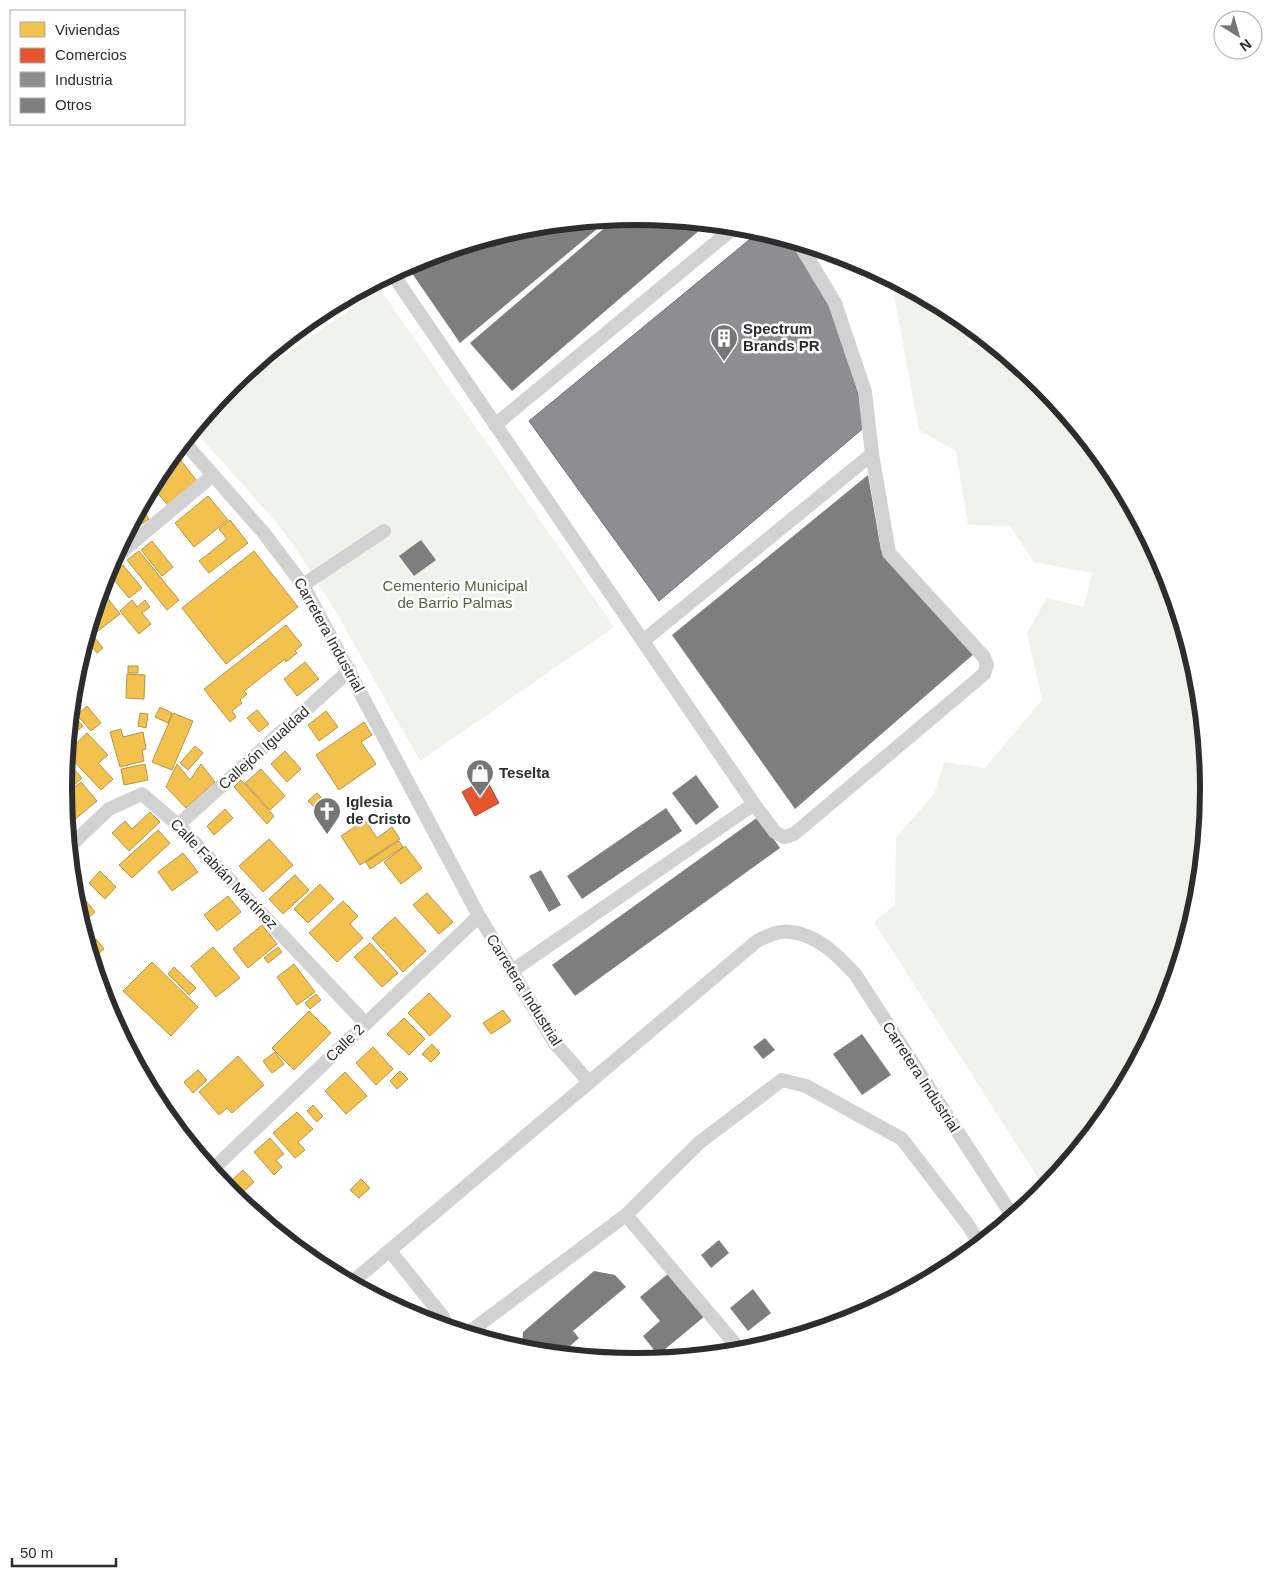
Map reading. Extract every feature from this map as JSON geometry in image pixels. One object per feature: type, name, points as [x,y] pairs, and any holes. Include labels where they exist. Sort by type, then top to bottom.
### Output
[{"type":"street","points":[[495,425],[728,233]]},
{"type":"street","points":[[396,279],[754,804],[775,832],[784,837],[794,834],[984,674],[987,665],[984,656],[889,553],[872,454],[865,392],[838,312],[803,251]]},
{"type":"street","name":"Carretera Industrial","points":[[188,447],[263,532],[303,585],[350,670],[479,916],[554,1042],[589,1082],[757,940],[772,934],[790,931],[813,938],[834,952],[855,974],[1009,1212]]},
{"type":"street","points":[[643,641],[872,454]]},
{"type":"street","points":[[128,547],[212,476]]},
{"type":"street","points":[[303,585],[384,531]]},
{"type":"street","name":"Callejón Igualdad","points":[[178,825],[350,670]]},
{"type":"street","name":"Calle Fabián Martínez","points":[[75,842],[108,809],[142,794],[178,825],[366,1024]]},
{"type":"street","points":[[512,972],[754,804]]},
{"type":"street","name":"Calle 2","points":[[217,1166],[479,916]]},
{"type":"street","points":[[475,1329],[626,1215],[700,1142],[782,1080],[806,1086],[902,1140],[977,1239]]},
{"type":"street","points":[[357,1279],[589,1082]]},
{"type":"street","points":[[626,1215],[734,1344]]},
{"type":"street","points":[[390,1251],[444,1319]]},
{"type":"green space","points":[[892,286],[950,320],[968,334],[969,346],[978,341],[1008,365],[1061,417],[1084,446],[1125,507],[1158,573],[1181,643],[1196,715],[1200,789],[1196,863],[1190,899],[1171,970],[1158,1005],[1125,1071],[1084,1132],[1061,1161],[1041,1182],[874,922],[895,905],[896,838],[934,794],[944,762],[985,768],[1042,700],[1027,633],[1047,598],[1084,607],[1092,573],[1034,562],[1010,526],[968,525],[956,451],[919,430]]},
{"type":"green space","name":"Cementerio Municipal de Barrio Palmas","points":[[380,289],[614,627],[420,761],[332,605],[294,546],[276,522],[198,435],[212,417],[250,379]]},
{"type":"building: Viviendas","points":[[180,459],[200,485],[171,509],[157,492]]},
{"type":"building: Viviendas","points":[[208,496],[228,520],[194,547],[175,523]]},
{"type":"building: Viviendas","points":[[145,513],[149,519],[138,526]]},
{"type":"building: Viviendas","points":[[230,520],[248,543],[209,573],[199,561],[227,539],[219,529]]},
{"type":"building: Viviendas","points":[[152,541],[173,567],[162,576],[141,550]]},
{"type":"building: Viviendas","points":[[139,551],[179,600],[167,610],[127,560]]},
{"type":"building: Viviendas","points":[[254,551],[298,607],[226,664],[182,608]]},
{"type":"building: Viviendas","points":[[123,565],[142,588],[129,598],[113,579],[116,570]]},
{"type":"building: Viviendas","points":[[106,597],[120,614],[95,633]]},
{"type":"building: Viviendas","points":[[132,600],[137,607],[145,600],[150,607],[142,613],[151,624],[139,634],[120,611]]},
{"type":"building: Viviendas","points":[[286,625],[302,645],[295,651],[297,653],[286,662],[285,659],[244,691],[247,694],[240,700],[242,703],[232,711],[236,717],[230,722],[204,689]]},
{"type":"building: Viviendas","points":[[94,637],[103,648],[97,653],[91,646]]},
{"type":"building: Viviendas","points":[[305,662],[319,679],[297,696],[284,679]]},
{"type":"building: Viviendas","points":[[128,666],[138,666],[138,673],[128,673]]},
{"type":"building: Viviendas","points":[[127,674],[145,675],[144,699],[126,698]]},
{"type":"building: Viviendas","points":[[87,706],[101,723],[91,731],[77,715]]},
{"type":"building: Viviendas","points":[[160,707],[172,713],[168,723],[155,717]]},
{"type":"building: Viviendas","points":[[257,710],[269,724],[259,732],[247,718]]},
{"type":"building: Viviendas","points":[[326,711],[338,727],[319,741],[308,725]]},
{"type":"building: Viviendas","points":[[140,713],[148,714],[146,728],[138,726]]},
{"type":"building: Viviendas","points":[[173,713],[193,721],[172,770],[152,762]]},
{"type":"building: Viviendas","points":[[77,719],[83,726],[76,732]]},
{"type":"building: Viviendas","points":[[364,722],[372,735],[361,742],[376,764],[339,790],[316,755]]},
{"type":"building: Viviendas","points":[[121,729],[123,737],[143,732],[146,749],[142,750],[144,761],[120,767],[110,732]]},
{"type":"building: Viviendas","points":[[87,733],[108,755],[98,763],[113,779],[101,790],[74,761],[75,745]]},
{"type":"building: Viviendas","points":[[195,746],[203,753],[188,770],[180,763]]},
{"type":"building: Viviendas","points":[[285,751],[301,769],[287,782],[271,764]]},
{"type":"building: Viviendas","points":[[145,764],[148,780],[124,785],[121,769]]},
{"type":"building: Viviendas","points":[[177,764],[190,780],[201,764],[215,782],[186,808],[166,787]]},
{"type":"building: Viviendas","points":[[73,768],[82,778],[72,787]]},
{"type":"building: Viviendas","points":[[261,769],[285,796],[270,810],[245,783]]},
{"type":"building: Viviendas","points":[[241,780],[274,816],[267,824],[234,787]]},
{"type":"building: Viviendas","points":[[81,782],[97,801],[74,820],[74,820],[72,789]]},
{"type":"building: Viviendas","points":[[317,793],[329,806],[320,813],[308,801]]},
{"type":"building: Viviendas","points":[[225,809],[233,818],[214,835],[207,826]]},
{"type":"building: Viviendas","points":[[150,812],[160,822],[129,851],[112,833],[125,821],[132,829]]},
{"type":"building: Viviendas","points":[[365,820],[377,838],[392,827],[400,839],[360,865],[341,836]]},
{"type":"building: Viviendas","points":[[158,830],[170,843],[132,878],[119,865]]},
{"type":"building: Viviendas","points":[[269,839],[293,865],[263,892],[239,866]]},
{"type":"building: Viviendas","points":[[399,841],[403,847],[370,869],[366,862]]},
{"type":"building: Viviendas","points":[[405,846],[422,868],[401,884],[384,862]]},
{"type":"building: Viviendas","points":[[183,853],[198,872],[172,891],[158,872]]},
{"type":"building: Viviendas","points":[[100,871],[116,887],[105,899],[89,883]]},
{"type":"building: Viviendas","points":[[295,875],[309,890],[283,914],[269,899]]},
{"type":"building: Viviendas","points":[[320,884],[334,899],[308,923],[294,909]]},
{"type":"building: Viviendas","points":[[427,893],[453,922],[439,934],[413,905]]},
{"type":"building: Viviendas","points":[[228,896],[241,912],[217,931],[204,915]]},
{"type":"building: Viviendas","points":[[83,897],[95,912],[88,918]]},
{"type":"building: Viviendas","points":[[343,901],[358,916],[350,924],[363,938],[337,962],[309,933]]},
{"type":"building: Viviendas","points":[[395,917],[426,951],[403,972],[372,938]]},
{"type":"building: Viviendas","points":[[262,925],[277,944],[248,968],[233,949]]},
{"type":"building: Viviendas","points":[[96,939],[104,949],[98,954],[94,941]]},
{"type":"building: Viviendas","points":[[370,943],[398,973],[382,987],[354,957]]},
{"type":"building: Viviendas","points":[[213,947],[240,978],[216,997],[191,966]]},
{"type":"building: Viviendas","points":[[278,947],[282,952],[268,963],[264,958]]},
{"type":"building: Viviendas","points":[[152,962],[198,1007],[171,1036],[123,991]]},
{"type":"building: Viviendas","points":[[294,964],[315,992],[297,1005],[277,977]]},
{"type":"building: Viviendas","points":[[174,967],[196,988],[189,995],[168,974]]},
{"type":"building: Viviendas","points":[[429,993],[451,1016],[430,1036],[408,1013]]},
{"type":"building: Viviendas","points":[[316,994],[321,1000],[310,1009],[305,1003]]},
{"type":"building: Viviendas","points":[[503,1010],[511,1021],[491,1034],[483,1023]]},
{"type":"building: Viviendas","points":[[309,1011],[331,1033],[294,1070],[272,1048]]},
{"type":"building: Viviendas","points":[[404,1018],[425,1039],[409,1055],[387,1034]]},
{"type":"building: Viviendas","points":[[432,1044],[440,1053],[431,1062],[422,1054]]},
{"type":"building: Viviendas","points":[[373,1047],[393,1069],[376,1085],[356,1063]]},
{"type":"building: Viviendas","points":[[275,1052],[284,1064],[272,1073],[263,1061]]},
{"type":"building: Viviendas","points":[[238,1056],[264,1085],[232,1113],[227,1108],[219,1115],[199,1092]]},
{"type":"building: Viviendas","points":[[198,1070],[207,1080],[193,1093],[184,1082]]},
{"type":"building: Viviendas","points":[[400,1071],[408,1079],[397,1089],[390,1081]]},
{"type":"building: Viviendas","points":[[345,1072],[367,1096],[346,1114],[325,1091]]},
{"type":"building: Viviendas","points":[[313,1105],[323,1116],[317,1122],[307,1111]]},
{"type":"building: Viviendas","points":[[297,1112],[313,1129],[298,1142],[305,1150],[295,1158],[273,1133]]},
{"type":"building: Viviendas","points":[[270,1138],[284,1154],[276,1160],[282,1167],[274,1175],[254,1152]]},
{"type":"building: Viviendas","points":[[243,1170],[254,1182],[243,1192],[231,1181]]},
{"type":"building: Viviendas","points":[[361,1179],[370,1188],[359,1198],[350,1190]]},
{"type":"building: Comercios","name":"Teselta","points":[[486,779],[499,803],[475,816],[462,792]]},
{"type":"building: Industria","name":"Spectrum Brands PR","points":[[752,237],[796,248],[831,303],[867,425],[659,601],[529,421]]},
{"type":"building: Otros","points":[[601,226],[460,343],[411,272],[455,255],[491,244],[526,236]]},
{"type":"building: Otros","points":[[607,226],[673,226],[701,229],[512,391],[470,343]]},
{"type":"building: Otros","points":[[331,315],[291,344],[323,320]]},
{"type":"building: Otros","points":[[868,475],[881,550],[975,653],[795,809],[672,635]]},
{"type":"building: Otros","points":[[421,540],[436,560],[414,576],[399,556]]},
{"type":"building: Otros","points":[[696,775],[719,807],[696,825],[672,793]]},
{"type":"building: Otros","points":[[666,808],[682,831],[582,899],[567,876]]},
{"type":"building: Otros","points":[[758,817],[780,848],[575,996],[552,965]]},
{"type":"building: Otros","points":[[541,870],[561,905],[549,912],[529,876]]},
{"type":"building: Otros","points":[[862,1034],[891,1075],[862,1095],[833,1054]]},
{"type":"building: Otros","points":[[765,1038],[775,1050],[763,1059],[753,1047]]},
{"type":"building: Otros","points":[[719,1240],[729,1253],[711,1268],[701,1255]]},
{"type":"building: Otros","points":[[594,1271],[615,1275],[626,1287],[573,1331],[579,1338],[567,1348],[522,1341],[523,1332]]},
{"type":"building: Otros","points":[[669,1273],[705,1316],[661,1352],[656,1352],[643,1336],[660,1321],[640,1297]]},
{"type":"building: Otros","points":[[753,1289],[771,1313],[748,1331],[730,1308]]},
{"type":"place","name":"Spectrum Brands PR","points":[[724,362]]},
{"type":"place","name":"Teselta","points":[[480,797]]},
{"type":"place","name":"Iglesia de Cristo","points":[[327,835]]}]
